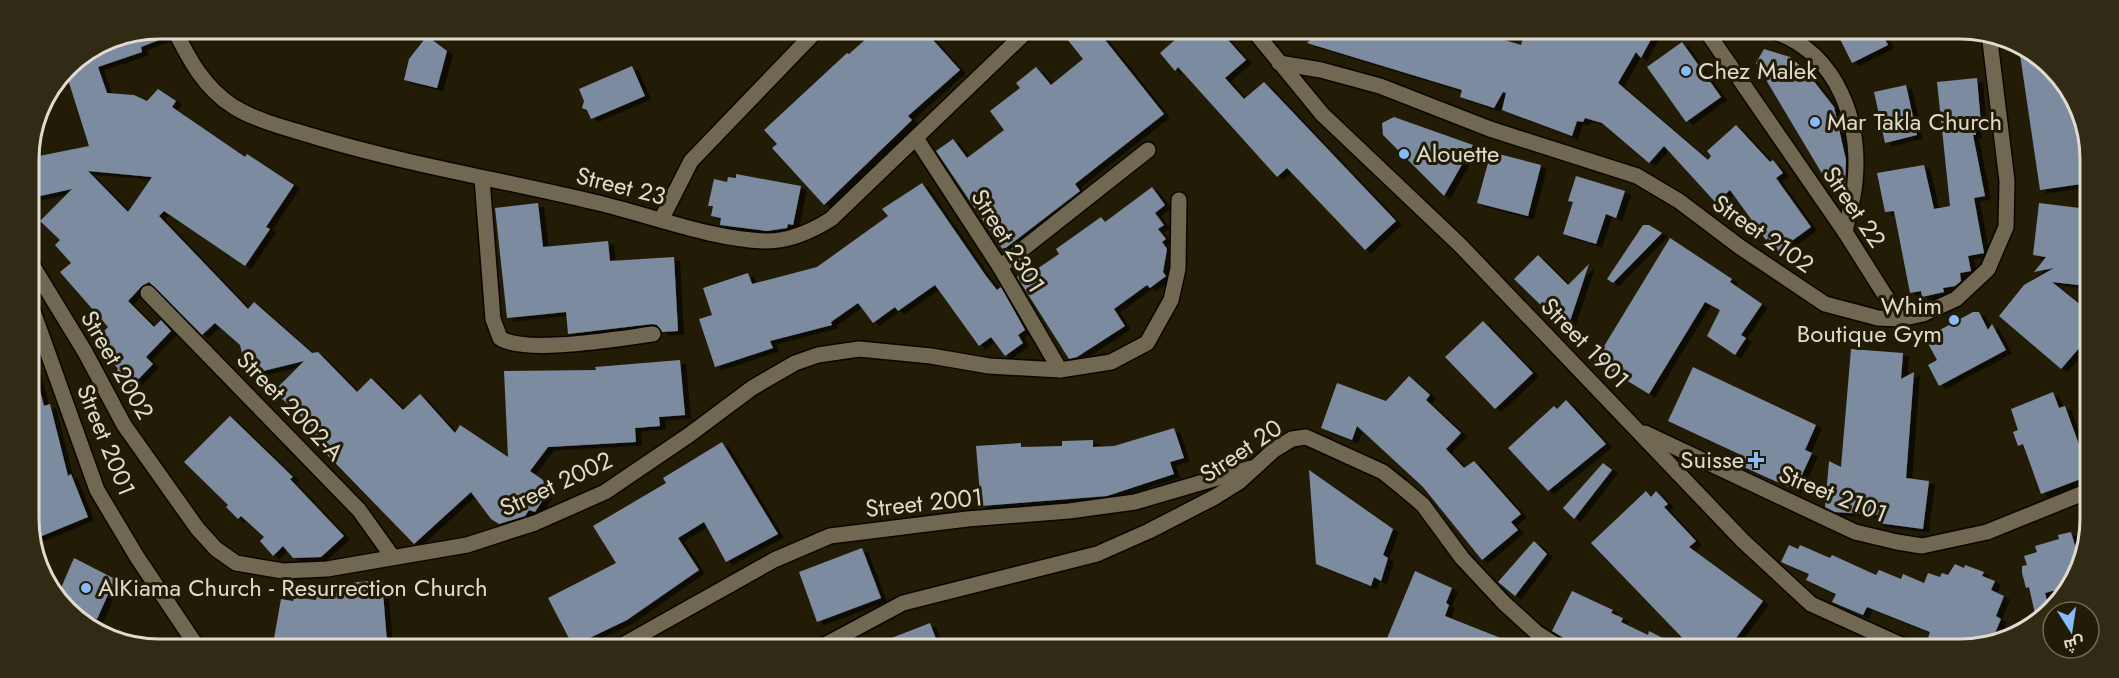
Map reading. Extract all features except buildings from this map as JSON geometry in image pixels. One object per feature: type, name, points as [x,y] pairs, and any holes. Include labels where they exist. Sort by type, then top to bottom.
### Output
[{"type":"street","name":"Street 23","points":[[180,39],[201,77],[216,93],[250,115],[337,143],[482,179],[594,202],[743,238],[768,241],[813,230],[831,219],[1019,39]]},
{"type":"street","points":[[661,220],[691,160],[808,39]]},
{"type":"street","name":"Street 1901","points":[[1260,39],[1322,114],[1460,245],[1638,430],[1710,509],[1811,604],[1888,639]]},
{"type":"street","name":"Street 22","points":[[1712,39],[1845,232],[1900,319]]},
{"type":"street","points":[[1792,39],[1816,58],[1838,83],[1850,114],[1855,147],[1855,184],[1845,232]]},
{"type":"street","name":"Street 2102","points":[[1279,63],[1321,70],[1380,86],[1490,129],[1637,176],[1679,201],[1740,247],[1825,304],[1878,318],[1900,319],[1923,314],[1956,299],[1988,269],[2006,228],[2007,181],[1990,43]]},
{"type":"street","name":"Street 2301","points":[[916,138],[999,267],[1060,370]]},
{"type":"street","points":[[999,267],[1148,150]]},
{"type":"street","points":[[482,179],[493,319],[500,338],[519,346],[605,341],[653,334]]},
{"type":"street","name":"Street 2002","points":[[39,276],[85,352],[124,425],[197,528],[236,564],[283,571],[327,569],[392,556],[467,545],[536,523],[605,492],[689,435],[752,388],[795,363],[818,355],[859,350],[931,356],[989,366],[1060,370],[1111,362],[1148,343],[1155,334],[1171,300],[1178,269],[1179,200]]},
{"type":"street","name":"Street 2002-A","points":[[148,293],[359,510],[392,556]]},
{"type":"street","name":"Street 2001","points":[[39,328],[97,490],[137,557],[192,639]]},
{"type":"street","name":"Street 2101","points":[[1638,430],[1855,532],[1897,543],[1922,546],[1987,532],[2080,494]]},
{"type":"street","name":"Street 20","points":[[836,639],[903,603],[1096,554],[1149,531],[1215,497],[1239,482],[1254,467],[1292,439],[1306,437],[1383,472],[1423,505],[1462,558],[1504,603],[1547,639]]},
{"type":"street","name":"Street 2001","points":[[633,639],[774,560],[830,536],[1135,502],[1254,467]]},
{"type":"place","name":"Chez Malek","points":[[1686,71]]},
{"type":"place","name":"Mar Takla Church","points":[[1815,122]]},
{"type":"place","name":"Alouette","points":[[1404,154]]},
{"type":"place","name":"Whim Boutique Gym","points":[[1954,320]]},
{"type":"place","name":"Suisse","points":[[1756,460]]},
{"type":"place","name":"AlKiama Church - Resurrection Church","points":[[86,588]]}]
